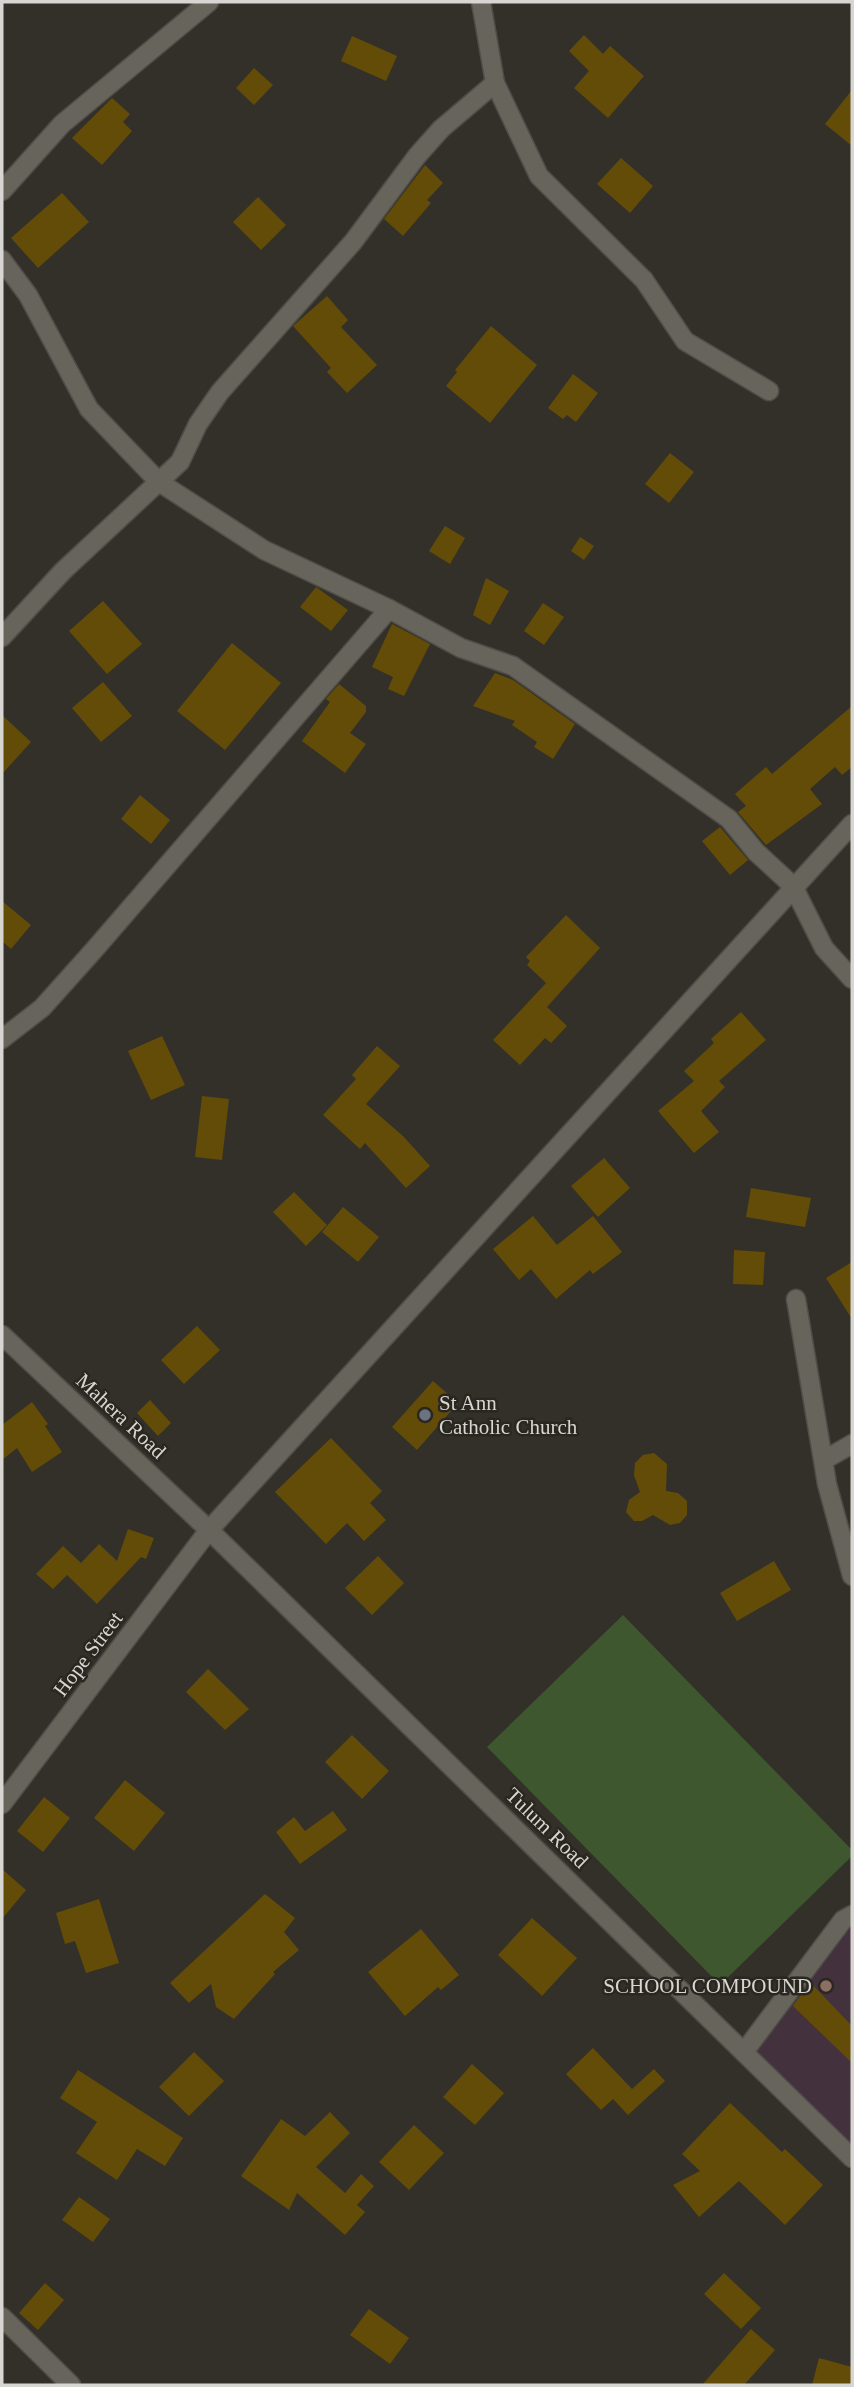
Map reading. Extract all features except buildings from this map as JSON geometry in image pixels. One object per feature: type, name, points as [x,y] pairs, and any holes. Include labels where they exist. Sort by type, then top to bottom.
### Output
[{"type":"street","points":[[2,191],[62,124],[209,2]]},
{"type":"street","points":[[481,2],[495,83],[539,176],[644,281],[685,341],[769,391]]},
{"type":"street","points":[[2,637],[63,571],[180,462],[202,417],[220,392],[353,242],[417,156],[441,129],[495,83]]},
{"type":"street","points":[[2,260],[28,295],[89,409],[159,482],[264,550],[389,609],[461,648],[513,666],[539,687],[580,711],[729,819],[744,833],[757,852],[793,886],[824,948],[852,979]]},
{"type":"street","points":[[2,1039],[43,1007],[86,960],[389,609]]},
{"type":"street","name":"Hope Street","points":[[2,1804],[209,1530],[852,824]]},
{"type":"street","points":[[796,1299],[827,1484],[852,1576]]},
{"type":"street","name":"Mahera Road","points":[[2,1335],[8,1350],[209,1530]]},
{"type":"street","points":[[824,1460],[852,1444]]},
{"type":"street","name":"Tulum Road","points":[[209,1530],[852,2158]]},
{"type":"street","points":[[744,2052],[843,1920],[852,1915]]},
{"type":"street","points":[[2,2317],[71,2385]]},
{"type":"shaded area","name":"SCHOOL COMPOUND","points":[[852,1926],[852,2158],[748,2047]]},
{"type":"green space","points":[[623,1615],[852,1850],[852,1856],[720,1985],[487,1747]]},
{"type":"place","name":"St Ann Catholic Church","points":[[425,1415]]},
{"type":"place","name":"SCHOOL COMPOUND","points":[[826,1986]]}]
